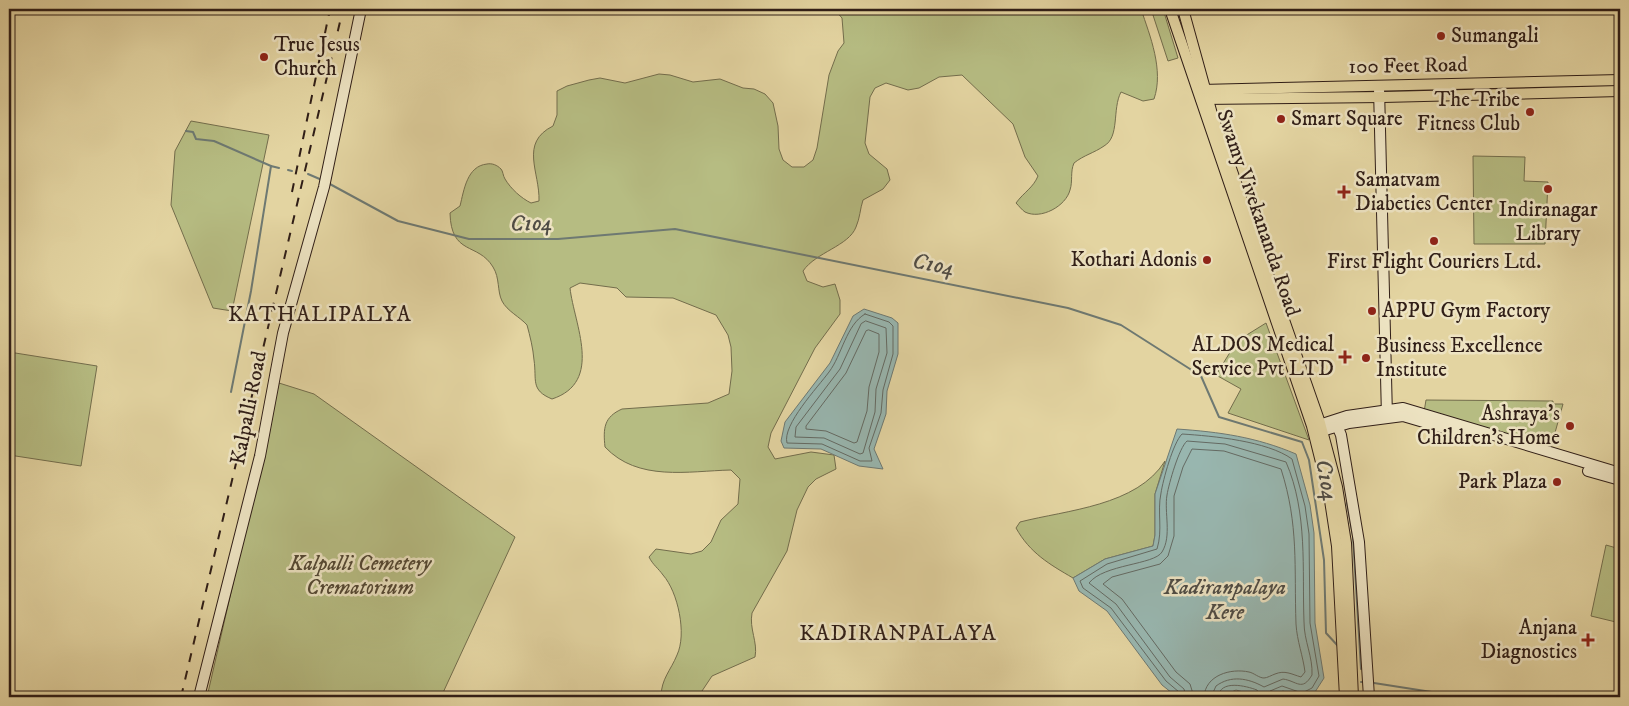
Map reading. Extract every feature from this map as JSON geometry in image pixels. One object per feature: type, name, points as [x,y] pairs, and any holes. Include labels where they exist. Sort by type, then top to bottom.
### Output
[{"type":"main road","name":"Swamy Vivekananda Road","points":[[1170,9],[1202,94],[1337,487],[1346,543],[1353,697]]},
{"type":"main road","name":"Swamy Vivekananda Road","points":[[1183,9],[1202,94]]},
{"type":"main road","name":"100 Feet Road","points":[[1202,94],[1379,86],[1620,80]]},
{"type":"main road","name":"100 Feet Road","points":[[1202,94],[1379,97],[1620,91]]},
{"type":"main road","name":"Swamy Vivekananda Road","points":[[1317,429],[1337,546],[1345,697]]},
{"type":"street","name":"Kalpalli Road","points":[[199,697],[260,456],[283,333],[325,181],[361,9]]},
{"type":"street","points":[[1379,86],[1387,413]]},
{"type":"street","points":[[1317,429],[1349,423],[1403,408],[1620,473]]},
{"type":"street","points":[[1387,413],[1403,416],[1620,480]]},
{"type":"street","points":[[1336,424],[1359,542],[1369,697]]},
{"type":"green space","points":[[834,9],[1141,9],[1155,53],[1157,88],[1154,99],[1143,101],[1121,92],[1118,99],[1114,129],[1109,142],[1074,163],[1070,190],[1064,201],[1045,213],[1031,214],[1025,212],[1016,203],[1034,184],[1038,176],[1025,157],[1013,124],[962,75],[939,77],[919,88],[908,90],[886,83],[875,88],[870,97],[865,143],[869,154],[887,169],[890,180],[883,189],[863,200],[857,224],[852,234],[809,264],[803,271],[807,281],[823,287],[835,284],[840,300],[840,314],[815,348],[771,433],[768,447],[775,459],[811,452],[834,455],[836,469],[816,479],[808,487],[797,510],[787,551],[752,613],[755,657],[712,676],[698,697],[661,697],[664,680],[680,646],[681,625],[677,602],[673,592],[668,582],[649,557],[656,549],[691,554],[702,551],[711,542],[721,520],[738,504],[740,479],[731,470],[664,472],[633,466],[618,458],[605,447],[604,434],[608,420],[622,409],[708,403],[729,394],[732,371],[731,347],[728,335],[716,315],[673,298],[626,297],[617,288],[580,283],[570,288],[580,334],[582,366],[577,380],[568,391],[552,399],[545,396],[537,388],[533,351],[527,325],[507,308],[502,301],[495,271],[487,259],[466,247],[455,236],[450,213],[460,206],[465,186],[471,174],[475,169],[487,164],[498,166],[507,183],[524,199],[531,203],[539,201],[534,150],[537,141],[543,133],[553,126],[557,115],[557,91],[567,86],[600,78],[625,83],[659,74],[670,75],[693,82],[720,79],[743,88],[754,89],[765,94],[773,103],[778,126],[779,149],[783,160],[792,167],[804,167],[813,160],[817,148],[829,75],[838,51],[844,43],[842,18]]},
{"type":"green space","points":[[1151,9],[1163,9],[1178,58],[1168,61]]},
{"type":"green space","points":[[191,121],[269,135],[232,311],[213,308],[171,205],[175,151]]},
{"type":"green space","points":[[1473,156],[1525,157],[1524,181],[1548,182],[1545,244],[1474,244]]},
{"type":"green space","points":[[1266,323],[1309,440],[1228,413],[1241,389],[1216,375],[1237,341]]},
{"type":"green space","points":[[9,352],[97,366],[81,466],[9,455]]},
{"type":"green space","name":"Kalpalli Cemetery Crematorium","points":[[279,383],[314,394],[515,537],[441,697],[207,697]]},
{"type":"green space","points":[[1426,400],[1553,401],[1553,404],[1563,404],[1551,447],[1424,412]]},
{"type":"green space","points":[[1165,461],[1155,494],[1155,535],[1153,546],[1105,559],[1073,578],[1048,563],[1034,551],[1021,537],[1016,528],[1020,522],[1100,504],[1119,497],[1137,488],[1153,476]]},
{"type":"green space","points":[[1606,545],[1620,549],[1620,623],[1591,616]]},
{"type":"water","points":[[864,309],[892,318],[898,323],[898,354],[887,391],[886,414],[874,449],[883,469],[859,466],[821,449],[784,448],[781,441],[785,422],[830,363],[853,316]]},
{"type":"water","name":"Kadiranpalaya Kere","points":[[1177,429],[1238,436],[1267,443],[1296,454],[1310,505],[1314,533],[1315,623],[1324,678],[1315,692],[1300,697],[1283,691],[1269,697],[1261,697],[1236,690],[1220,697],[1177,697],[1162,685],[1107,611],[1079,591],[1073,578],[1105,559],[1153,546],[1155,535],[1155,494]]},
{"type":"waterway","name":"C104","points":[[186,131],[193,132],[196,139],[214,141],[271,166]]},
{"type":"waterway","points":[[231,392],[251,291],[271,166],[279,168]]},
{"type":"waterway","name":"C104","points":[[288,170],[292,171]]},
{"type":"waterway","name":"C104","points":[[308,174],[322,180]]},
{"type":"waterway","name":"C104","points":[[328,183],[398,221],[469,239],[558,239],[675,229],[1068,308],[1121,325],[1201,376],[1219,417],[1302,442],[1309,460],[1324,560],[1326,633],[1338,646]]},
{"type":"waterway","points":[[1347,503],[1353,536],[1361,669]]},
{"type":"waterway","name":"C104","points":[[1374,683],[1438,693]]},
{"type":"railway","points":[[292,192],[330,9]]},
{"type":"railway","points":[[181,697],[343,9]]},
{"type":"place","name":"Sumangali","points":[[1441,36]]},
{"type":"place","name":"True Jesus Church","points":[[264,57]]},
{"type":"place","name":"The Tribe Fitness Club","points":[[1530,112]]},
{"type":"place","name":"Smart Square","points":[[1281,119]]},
{"type":"place","name":"Indiranagar Library","points":[[1548,189]]},
{"type":"place","name":"Samatvam Diabeties Center","points":[[1344,192]]},
{"type":"place","name":"First Flight Couriers Ltd.","points":[[1434,241]]},
{"type":"place","name":"Kothari Adonis","points":[[1207,260]]},
{"type":"place","name":"APPU Gym Factory","points":[[1372,311]]},
{"type":"place","name":"ALDOS Medical Service Pvt LTD","points":[[1345,357]]},
{"type":"place","name":"Business Excellence Institute","points":[[1366,358]]},
{"type":"place","name":"Ashraya's Children's Home","points":[[1570,426]]},
{"type":"place","name":"Park Plaza","points":[[1557,482]]},
{"type":"place","name":"Anjana Diagnostics","points":[[1588,640]]},
{"type":"district","name":"KATHALIPALYA","points":[[320,314]]},
{"type":"district","name":"KADIRANPALAYA","points":[[898,633]]}]
